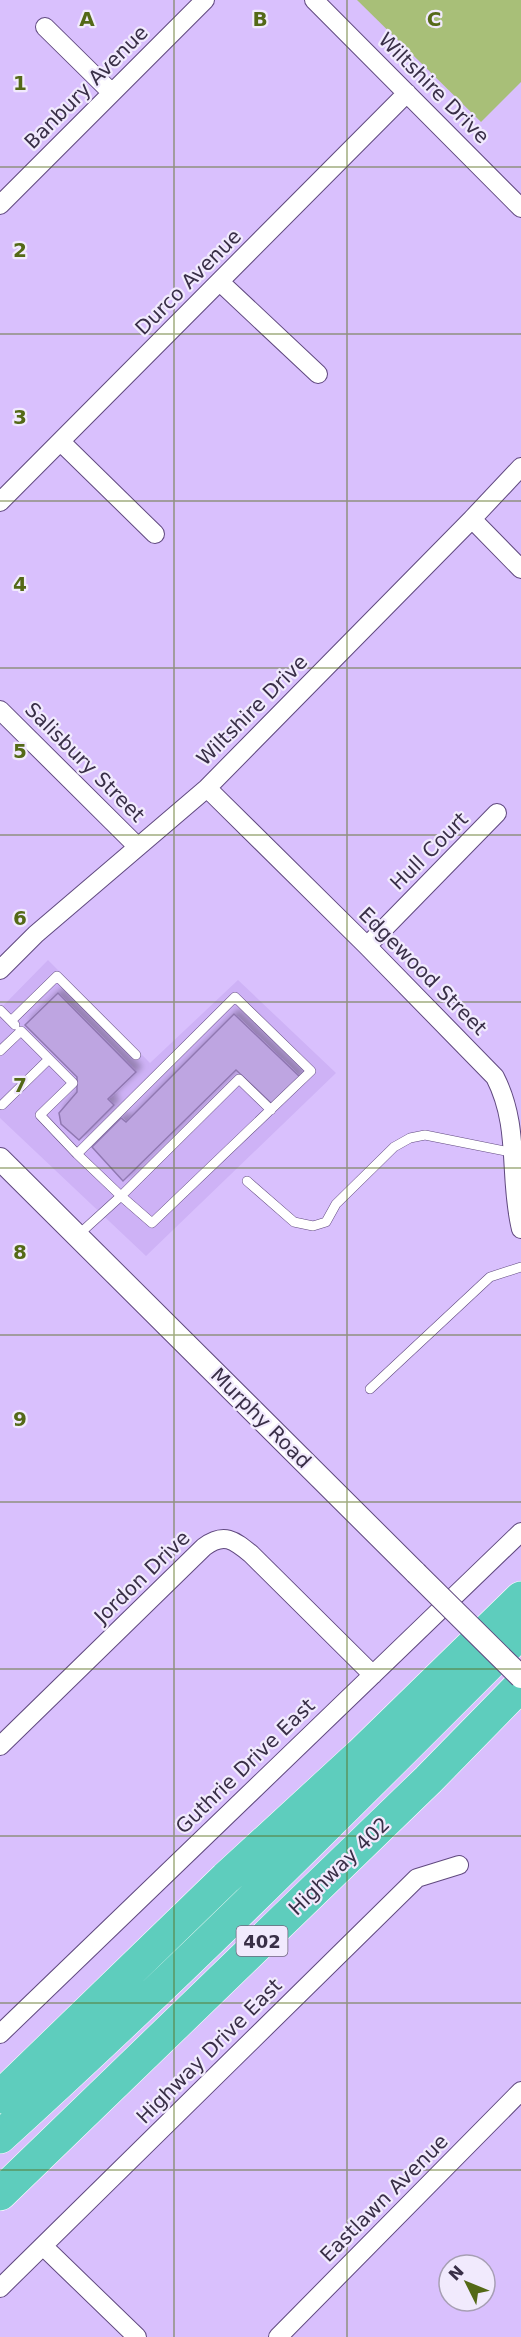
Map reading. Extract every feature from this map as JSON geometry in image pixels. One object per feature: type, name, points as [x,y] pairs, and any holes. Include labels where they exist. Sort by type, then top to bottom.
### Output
[{"type":"highway","points":[[0,2097],[226,1878],[361,1754],[521,1598]]},
{"type":"highway","name":"Highway 402","points":[[0,2138],[320,1831],[521,1632]]},
{"type":"highway","name":"Highway 402","points":[[0,2194],[428,1780],[521,1685]]},
{"type":"highway","points":[[0,2217],[249,1974],[428,1780]]},
{"type":"highway","points":[[0,2147],[69,2074]]},
{"type":"street","name":"Banbury Avenue","points":[[0,205],[205,0]]},
{"type":"street","name":"Wiltshire Drive","points":[[314,0],[521,208]]},
{"type":"street","points":[[45,27],[112,93]]},
{"type":"street","name":"Durco Avenue","points":[[0,502],[408,93]]},
{"type":"street","points":[[220,282],[318,374]]},
{"type":"street","points":[[61,442],[155,534]]},
{"type":"street","name":"Wiltshire Drive","points":[[0,970],[36,934],[207,788],[521,467]]},
{"type":"street","points":[[472,519],[521,568]]},
{"type":"street","name":"Salisbury Street","points":[[0,710],[138,847]]},
{"type":"street","name":"Edgewood Street","points":[[207,788],[367,945],[495,1077],[505,1092],[519,1153],[517,1194],[521,1228]]},
{"type":"street","name":"Hull Court","points":[[367,945],[497,813]]},
{"type":"street","name":"Murphy Road","points":[[0,1159],[521,1677]]},
{"type":"street","name":"Guthrie Drive East","points":[[0,2034],[521,1532]]},
{"type":"street","name":"Jordon Drive","points":[[0,1746],[204,1547],[213,1540],[222,1538],[230,1539],[252,1554],[373,1675]]},
{"type":"street","name":"Highway Drive East","points":[[0,2288],[417,1878],[459,1865]]},
{"type":"street","name":"Eastlawn Avenue","points":[[278,2337],[521,2091]]},
{"type":"street","points":[[43,2246],[137,2337]]},
{"type":"lane","points":[[11,1021],[57,976],[136,1055]]},
{"type":"lane","points":[[0,1010],[73,1083],[40,1115],[77,1154],[152,1223],[311,1071],[235,997],[77,1154]]},
{"type":"lane","points":[[0,1051],[21,1031]]},
{"type":"lane","points":[[2,1105],[49,1059]]},
{"type":"lane","points":[[77,1236],[239,1080],[271,1110]]},
{"type":"lane","points":[[247,1181],[294,1222],[313,1226],[326,1222],[336,1204],[394,1147],[410,1138],[425,1135],[519,1153]]},
{"type":"lane","points":[[370,1389],[490,1277],[521,1267]]},
{"type":"shaded area","points":[[48,960],[150,1063],[238,980],[336,1073],[146,1256],[0,1118],[0,1009]]},
{"type":"green space","points":[[357,0],[521,0],[521,82],[481,122]]},
{"type":"building","points":[[58,993],[136,1072],[108,1099],[114,1105],[79,1140],[61,1124],[59,1113],[77,1092],[77,1077],[25,1025]]},
{"type":"building","points":[[234,1014],[300,1077],[272,1104],[236,1070],[123,1181],[92,1147],[121,1118],[126,1122]]}]
